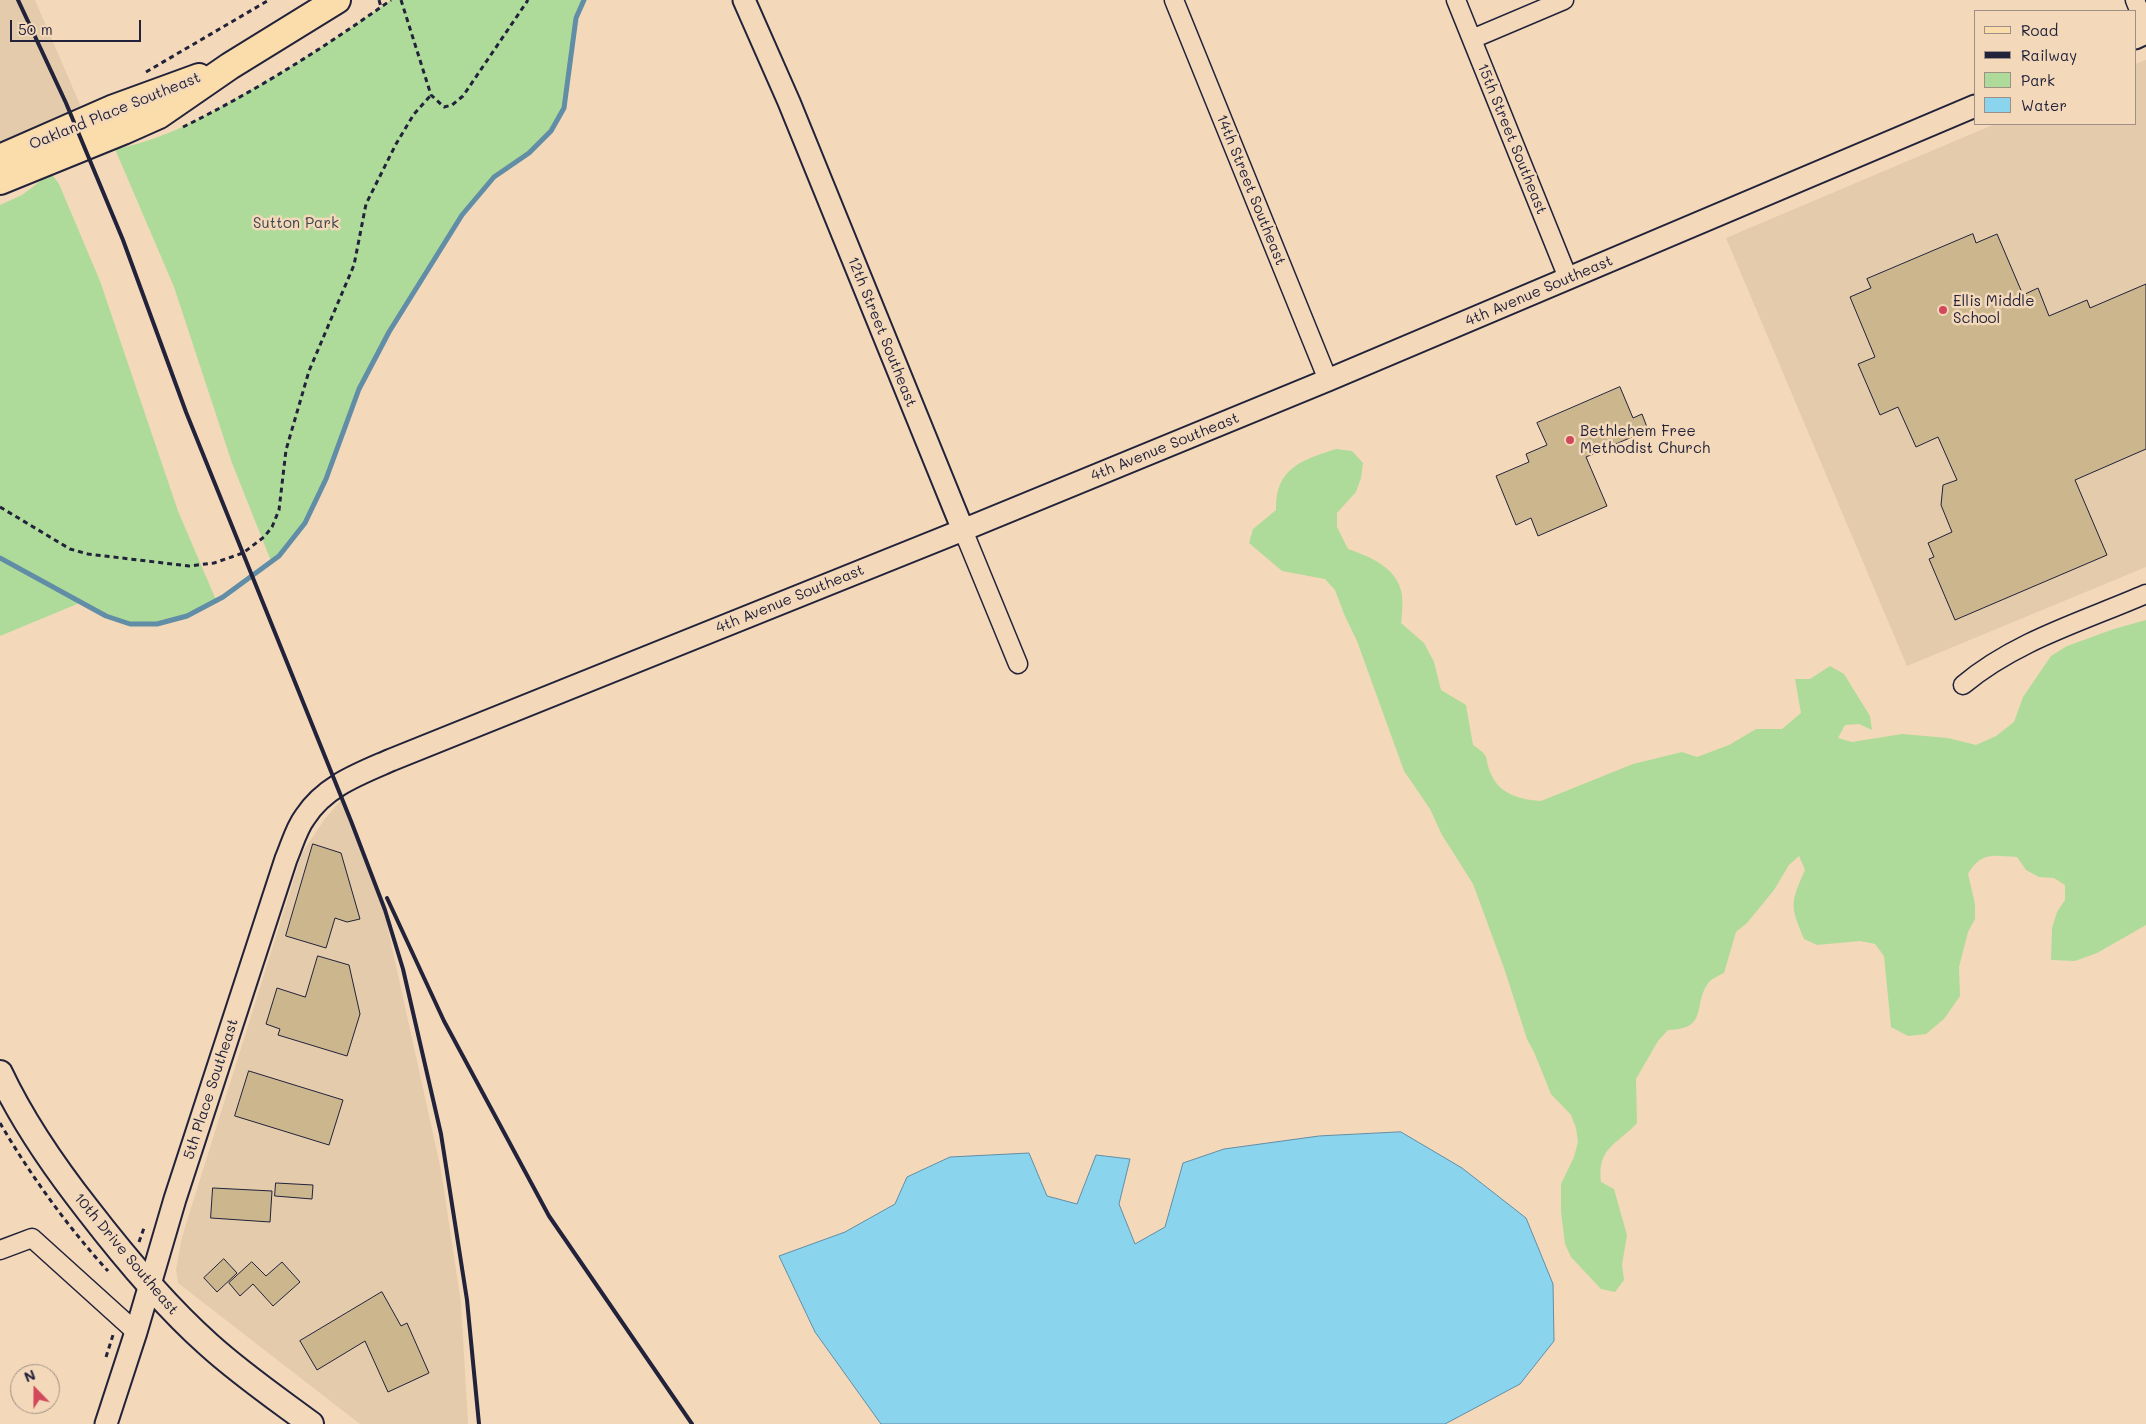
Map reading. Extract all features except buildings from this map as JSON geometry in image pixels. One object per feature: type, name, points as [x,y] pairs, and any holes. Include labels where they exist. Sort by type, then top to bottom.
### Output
[{"type":"main road","name":"Oakland Place Southeast","points":[[0,181],[123,131],[158,114],[230,66],[337,0]]},
{"type":"main road","name":"Oakland Place Southeast","points":[[0,158],[122,105],[230,66]]},
{"type":"main road","name":"10th Drive Southeast","points":[[0,1073],[13,1100],[68,1184],[149,1286],[177,1316],[210,1346],[304,1422]]},
{"type":"street","name":"12th Street Southeast","points":[[744,0],[789,102],[1018,664]]},
{"type":"street","name":"14th Street Southeast","points":[[1174,0],[1328,380]]},
{"type":"street","name":"15th Street Southeast","points":[[1456,0],[1568,278]]},
{"type":"street","points":[[1472,39],[1564,0]]},
{"type":"street","points":[[2135,0],[2146,27]]},
{"type":"street","name":"4th Avenue Southeast","points":[[352,777],[1328,380],[1974,106]]},
{"type":"street","points":[[1963,685],[1995,661],[2022,646],[2146,594]]},
{"type":"street","name":"5th Place Southeast","points":[[106,1424],[136,1332],[178,1189],[286,859],[298,828],[316,802],[336,785],[352,777]]},
{"type":"street","points":[[0,1250],[32,1238],[136,1332]]},
{"type":"path","points":[[142,74],[269,0]]},
{"type":"path","points":[[379,0],[381,7]]},
{"type":"path","points":[[402,0],[431,95],[444,107],[452,105],[462,96],[528,0]]},
{"type":"path","points":[[0,507],[70,549],[88,554],[189,566],[214,563],[243,553],[264,537],[272,527],[279,510],[286,450],[309,371],[354,265],[366,204],[396,144],[414,114],[431,95]]},
{"type":"shaded area","points":[[0,0],[35,0],[84,114],[0,145]]},
{"type":"shaded area","points":[[2146,60],[2146,567],[1907,666],[1726,238],[1993,125],[2136,125],[2136,64]]},
{"type":"shaded area","points":[[342,799],[382,902],[441,1170],[461,1303],[468,1424],[360,1424],[178,1283],[176,1269],[182,1237],[302,853],[324,820]]},
{"type":"green space","name":"Sutton Park","points":[[391,0],[584,0],[576,18],[564,108],[551,131],[529,153],[494,177],[462,215],[389,332],[359,389],[326,479],[305,523],[279,556],[271,561],[232,463],[174,287],[115,149],[167,134],[215,110],[302,59]]},
{"type":"green space","points":[[51,173],[59,184],[100,281],[178,511],[216,600],[180,617],[165,622],[149,624],[118,619],[82,602],[0,636],[0,205],[22,195]]},
{"type":"green space","points":[[1336,449],[1352,451],[1363,463],[1361,478],[1356,492],[1337,513],[1337,527],[1348,549],[1374,560],[1395,578],[1402,595],[1401,623],[1424,643],[1434,662],[1441,690],[1466,705],[1473,745],[1485,755],[1491,774],[1499,787],[1511,795],[1526,799],[1541,801],[1633,764],[1682,752],[1697,757],[1729,745],[1756,729],[1782,729],[1801,713],[1795,679],[1810,679],[1830,666],[1844,674],[1870,716],[1872,730],[1859,724],[1845,725],[1838,738],[1852,742],[1902,734],[1948,738],[1976,745],[1996,736],[2014,722],[2023,697],[2051,656],[2067,646],[2146,620],[2146,925],[2097,953],[2075,961],[2051,960],[2052,928],[2057,912],[2065,900],[2065,885],[2054,878],[2039,877],[2026,870],[2017,857],[1989,856],[1983,858],[1968,874],[1975,904],[1975,919],[1968,932],[1959,967],[1960,996],[1944,1019],[1926,1034],[1908,1036],[1891,1027],[1884,956],[1875,944],[1860,941],[1817,945],[1804,939],[1794,911],[1794,898],[1805,870],[1799,856],[1789,865],[1774,890],[1747,923],[1736,932],[1724,973],[1711,980],[1705,989],[1695,1020],[1690,1025],[1681,1029],[1668,1030],[1658,1041],[1636,1079],[1637,1123],[1605,1154],[1601,1170],[1601,1182],[1614,1189],[1627,1235],[1622,1265],[1624,1280],[1615,1292],[1601,1289],[1571,1257],[1565,1244],[1561,1212],[1561,1184],[1574,1157],[1578,1142],[1576,1128],[1571,1115],[1551,1094],[1527,1039],[1504,968],[1473,884],[1442,835],[1430,809],[1404,771],[1357,641],[1335,590],[1325,579],[1282,571],[1249,543],[1253,529],[1276,510],[1280,484],[1286,475],[1302,462]]},
{"type":"water","points":[[1401,1132],[1462,1168],[1526,1218],[1553,1284],[1554,1341],[1520,1384],[1445,1424],[881,1424],[815,1332],[779,1256],[845,1232],[895,1204],[907,1177],[950,1157],[1029,1153],[1047,1196],[1077,1204],[1096,1155],[1130,1159],[1119,1204],[1135,1244],[1165,1227],[1183,1163],[1224,1149],[1319,1136]]},
{"type":"waterway","points":[[0,558],[106,616],[130,624],[157,624],[187,616],[223,597],[279,556],[305,523],[326,479],[359,389],[389,332],[462,215],[494,177],[529,153],[551,131],[564,108],[576,18],[584,0]]},
{"type":"railway","points":[[18,0],[66,103],[123,240],[186,412],[385,910],[403,969],[441,1134],[467,1300],[479,1424]]},
{"type":"railway","points":[[387,898],[444,1021],[549,1216],[692,1424]]},
{"type":"place","name":"Ellis Middle School","points":[[1943,310]]},
{"type":"place","name":"Bethlehem Free Methodist Church","points":[[1570,440]]}]
